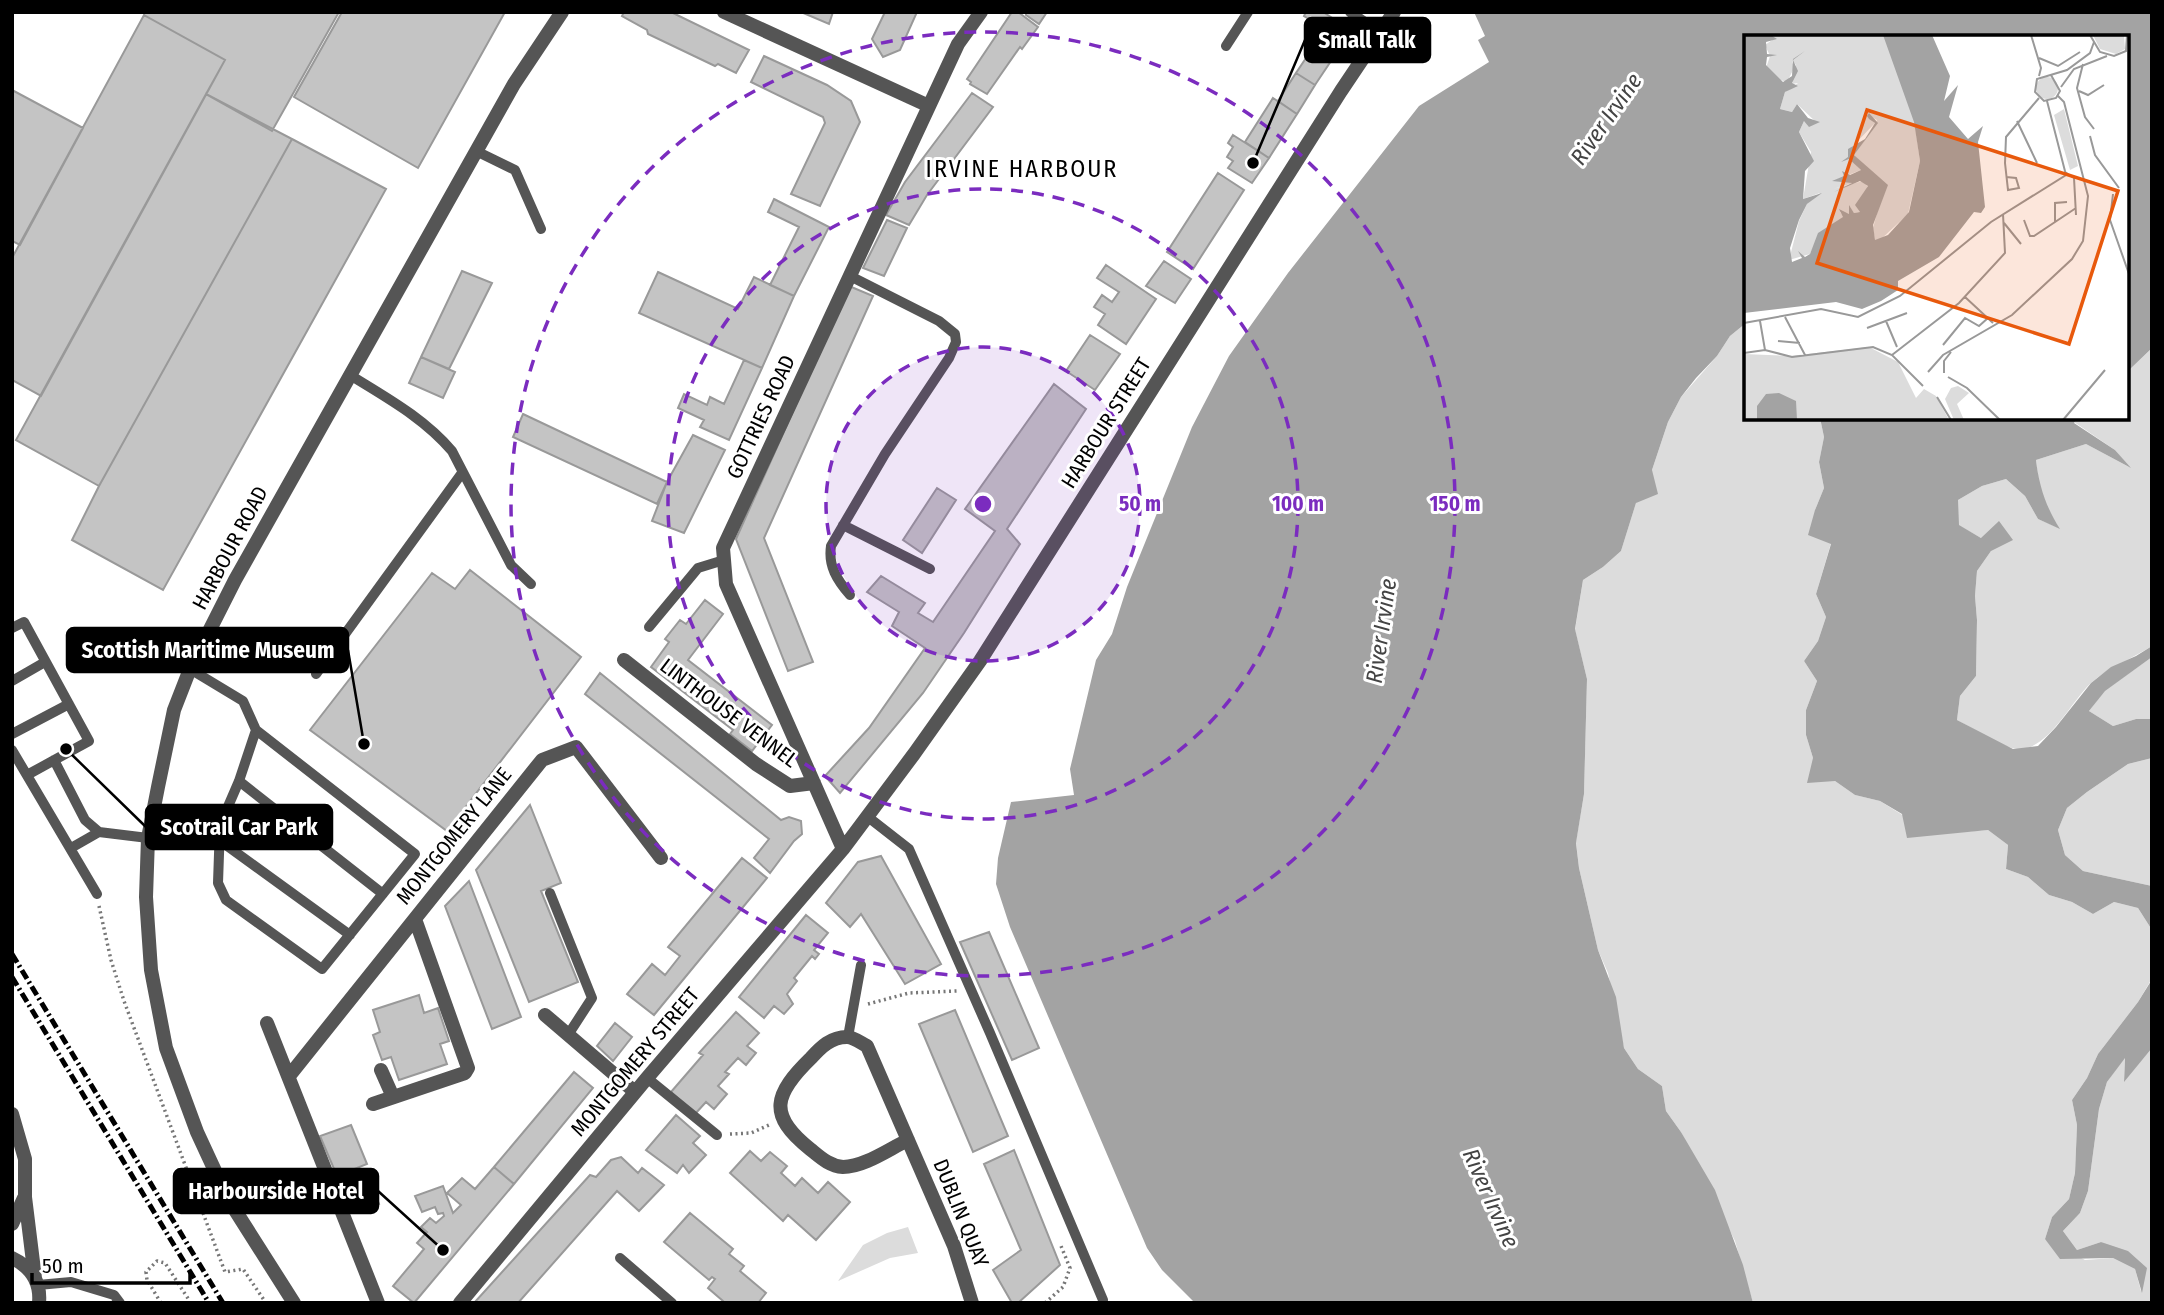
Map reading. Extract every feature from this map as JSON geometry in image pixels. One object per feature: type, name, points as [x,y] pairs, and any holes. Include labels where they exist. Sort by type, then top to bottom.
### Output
[{"type":"street","name":"HARBOUR ROAD","points":[[294,1303],[228,1199],[197,1132],[166,1048],[151,970],[146,897],[148,838],[174,710],[190,669],[235,580],[514,84],[562,12]]},
{"type":"street","points":[[724,12],[929,106]]},
{"type":"street","name":"GOTTRIES ROAD","points":[[843,849],[726,584],[723,548],[958,44],[981,12]]},
{"type":"street","name":"HARBOUR STREET","points":[[843,849],[980,661],[1341,91],[1394,12]]},
{"type":"street","name":"LINTHOUSE VENNEL","points":[[624,660],[756,764],[790,786],[814,783]]},
{"type":"street","name":"MONTGOMERY LANE","points":[[289,1076],[542,760],[576,747],[661,858]]},
{"type":"street","name":"MONTGOMERY STREET","points":[[460,1303],[635,1092],[843,849]]},
{"type":"street","points":[[373,1104],[465,1073],[468,1068],[415,919]]},
{"type":"street","points":[[545,1016],[635,1092]]},
{"type":"street","points":[[267,1023],[378,1303]]},
{"type":"street","points":[[848,1037],[827,1041],[791,1077],[783,1090],[780,1109],[782,1120],[791,1134],[828,1164],[844,1167],[864,1161],[908,1140]]},
{"type":"street","name":"DUBLIN QUAY","points":[[848,1037],[866,1045],[954,1246],[972,1303]]},
{"type":"street","points":[[381,1070],[393,1097]]},
{"type":"street","points":[[12,1114],[25,1159],[25,1197],[39,1303]]},
{"type":"street","points":[[12,1224],[25,1197]]},
{"type":"street","points":[[12,1258],[28,1269],[36,1281]]},
{"type":"lane","points":[[1226,46],[1248,12]]},
{"type":"lane","points":[[1350,12],[1381,33]]},
{"type":"lane","points":[[476,151],[515,170],[541,229]]},
{"type":"lane","points":[[849,595],[834,575],[831,546],[884,454],[949,358],[956,342],[955,334],[940,321],[850,276]]},
{"type":"lane","points":[[350,375],[409,412],[439,436],[452,451],[511,565],[531,583]]},
{"type":"lane","points":[[316,674],[462,473]]},
{"type":"lane","points":[[842,525],[930,569]]},
{"type":"lane","points":[[649,627],[698,568],[724,560]]},
{"type":"lane","points":[[12,628],[24,622],[89,741],[27,775]]},
{"type":"lane","points":[[12,681],[45,663]]},
{"type":"lane","points":[[190,669],[243,702],[256,730],[415,854],[322,970],[226,900],[218,883],[219,825],[239,781],[256,730]]},
{"type":"lane","points":[[12,734],[69,704]]},
{"type":"lane","points":[[12,750],[97,894]]},
{"type":"lane","points":[[54,760],[85,820],[99,832],[148,838]]},
{"type":"lane","points":[[239,781],[383,894]]},
{"type":"lane","points":[[868,817],[909,849],[1103,1300]]},
{"type":"lane","points":[[71,848],[99,832]]},
{"type":"lane","points":[[219,840],[350,935]]},
{"type":"lane","points":[[550,893],[592,998],[568,1035]]},
{"type":"lane","points":[[848,1037],[861,965]]},
{"type":"lane","points":[[647,1078],[717,1135]]},
{"type":"lane","points":[[620,1258],[672,1303]]},
{"type":"lane","points":[[36,1281],[71,1282],[114,1295],[120,1303]]},
{"type":"path","points":[[97,894],[103,929],[124,1000],[225,1272],[243,1269],[266,1303]]},
{"type":"path","points":[[854,1010],[909,993],[966,990]]},
{"type":"path","points":[[717,1135],[751,1133],[782,1120]]},
{"type":"path","points":[[160,1303],[147,1280],[146,1272],[157,1261],[165,1263],[189,1300]]},
{"type":"shaded area","points":[[1744,325],[1744,420],[1820,420],[1824,437],[1819,462],[1824,488],[1815,510],[1831,543],[1816,594],[1826,617],[1818,641],[1804,661],[1817,681],[1806,710],[1806,735],[1813,758],[1835,781],[1855,795],[1880,801],[1933,834],[1988,830],[2008,845],[2006,869],[2028,877],[2049,895],[2072,902],[2093,914],[2114,902],[2138,908],[2152,930],[2151,980],[2138,1002],[2098,1054],[2087,1078],[2072,1100],[2077,1125],[2075,1173],[2069,1199],[2052,1217],[2045,1239],[2085,1260],[2113,1258],[2135,1269],[2141,1291],[2146,1268],[2101,1242],[2077,1250],[2063,1231],[2080,1213],[2088,1191],[2099,1109],[2107,1082],[2125,1056],[2124,1081],[2152,1048],[2152,1303],[1753,1303],[1735,1241],[1681,1132],[1666,1111],[1662,1086],[1638,1069],[1624,1048],[1608,973],[1598,950],[1579,868],[1576,842],[1584,794],[1587,679],[1575,630],[1583,580],[1621,551],[1636,503],[1652,470],[1668,422],[1681,397],[1717,356],[1730,336]]},
{"type":"shaded area","points":[[2152,348],[2152,646],[2106,671],[2092,682],[2045,738],[2022,749],[2009,747],[1957,720],[1960,696],[1976,676],[1977,571],[1991,551],[1981,538],[1958,525],[1958,500],[1982,486],[2006,479],[2025,496],[2038,519],[2059,528],[2046,507],[2036,460],[2086,444],[2129,467],[2115,450],[2074,422],[2129,420],[2129,370]]},
{"type":"shaded area","points":[[2152,657],[2152,719],[2136,719],[2113,726],[2089,711],[2104,691]]},
{"type":"shaded area","points":[[2152,758],[2152,886],[2083,871],[2065,855],[2058,830],[2067,808],[2128,764]]},
{"type":"shaded area","points":[[908,1227],[918,1253],[890,1258],[838,1281],[863,1245],[887,1233]]},
{"type":"water","name":"River Irvine","points":[[1474,12],[2152,12],[2152,348],[2129,370],[2129,35],[1744,35],[1744,325],[1730,336],[1717,356],[1681,397],[1668,422],[1652,470],[1658,494],[1636,503],[1621,551],[1583,580],[1575,629],[1587,679],[1584,794],[1576,843],[1598,950],[1616,997],[1624,1048],[1638,1069],[1662,1086],[1666,1111],[1715,1190],[1743,1265],[1753,1303],[1195,1303],[1162,1270],[1147,1248],[1010,927],[996,884],[998,858],[1011,802],[1074,795],[1070,769],[1096,660],[1112,634],[1127,587],[1192,427],[1229,356],[1288,273],[1419,106],[1489,62],[1478,40],[1485,36]]},
{"type":"water","points":[[1820,420],[2076,420],[2074,423],[2115,450],[2131,468],[2086,444],[2036,460],[2044,496],[2060,529],[2038,519],[2025,496],[2006,479],[1982,486],[1958,500],[1959,525],[1981,538],[1999,521],[2013,540],[1991,551],[1977,571],[1976,676],[1960,696],[1957,720],[2013,749],[2038,746],[2091,683],[2111,667],[2152,646],[2152,657],[2105,691],[2089,711],[2113,726],[2136,719],[2152,719],[2152,758],[2128,764],[2087,792],[2067,808],[2058,830],[2065,855],[2083,871],[2152,886],[2152,930],[2138,908],[2114,902],[2093,914],[2072,902],[2049,895],[2028,877],[2006,869],[2008,845],[1988,830],[1907,838],[1902,814],[1880,801],[1855,795],[1835,781],[1807,783],[1813,758],[1806,735],[1806,710],[1817,681],[1804,661],[1818,641],[1826,617],[1816,594],[1831,544],[1808,535],[1824,488],[1819,462],[1824,437]]},
{"type":"water","points":[[2152,930],[2152,1048],[2124,1082],[2125,1058],[2107,1082],[2099,1109],[2088,1191],[2080,1213],[2063,1231],[2077,1250],[2101,1242],[2128,1251],[2147,1268],[2142,1293],[2135,1269],[2113,1258],[2060,1259],[2045,1239],[2052,1217],[2069,1199],[2075,1173],[2077,1125],[2072,1100],[2087,1078],[2098,1054],[2151,981]]},
{"type":"building","points":[[145,12],[339,12],[272,131],[206,94],[225,60],[144,15]]},
{"type":"building","points":[[342,12],[505,12],[418,168],[294,97]]},
{"type":"building","points":[[624,12],[671,12],[749,50],[736,73],[718,64],[715,66],[648,34],[647,30],[622,16]]},
{"type":"building","points":[[801,12],[833,12],[829,24]]},
{"type":"building","points":[[885,12],[917,12],[900,50],[883,57],[872,39]]},
{"type":"building","points":[[1012,12],[1018,12],[1038,27],[1022,49],[1020,47],[987,94],[970,84],[967,79]]},
{"type":"building","points":[[1026,12],[1047,12],[1039,24],[1026,15]]},
{"type":"building","points":[[1306,12],[1323,12],[1351,30],[1333,58],[1314,46],[1319,37],[1314,33],[1319,25],[1304,16]]},
{"type":"building","points":[[144,15],[225,60],[41,396],[12,380],[12,258]]},
{"type":"building","points":[[1314,46],[1333,58],[1315,85],[1296,73]]},
{"type":"building","points":[[764,56],[827,85],[851,101],[860,122],[820,206],[791,194],[825,123],[823,117],[751,82]]},
{"type":"building","points":[[1296,73],[1315,85],[1297,114],[1278,101]]},
{"type":"building","points":[[12,90],[83,128],[20,245],[12,241]]},
{"type":"building","points":[[972,93],[993,107],[927,195],[909,225],[886,215],[905,182]]},
{"type":"building","points":[[206,94],[292,139],[99,486],[16,440]]},
{"type":"building","points":[[1273,98],[1297,114],[1269,158],[1245,142]]},
{"type":"building","points":[[1233,135],[1269,158],[1252,183],[1228,168],[1233,161],[1227,157],[1233,147],[1228,143]]},
{"type":"building","points":[[292,139],[386,189],[163,590],[72,540],[99,486]]},
{"type":"building","points":[[1218,173],[1244,190],[1193,269],[1167,252]]},
{"type":"building","points":[[774,199],[829,227],[794,296],[770,285],[799,227],[768,212]]},
{"type":"building","points":[[887,220],[907,228],[884,276],[863,268]]},
{"type":"building","points":[[1164,261],[1191,279],[1175,303],[1146,286]]},
{"type":"building","points":[[1106,265],[1156,299],[1126,344],[1098,325],[1105,314],[1094,307],[1102,295],[1112,302],[1119,292],[1097,278]]},
{"type":"building","points":[[462,271],[492,283],[449,369],[421,357]]},
{"type":"building","points":[[658,272],[738,309],[754,277],[794,296],[762,368],[639,313]]},
{"type":"building","points":[[849,286],[873,296],[764,538],[813,662],[788,671],[736,539]]},
{"type":"building","points":[[1090,335],[1120,354],[1095,390],[1066,371]]},
{"type":"building","points":[[421,357],[455,372],[443,398],[409,383]]},
{"type":"building","points":[[744,360],[762,368],[729,440],[700,427],[704,420],[678,408],[684,394],[707,405],[710,397],[724,404]]},
{"type":"building","points":[[1054,384],[1086,409],[1007,529],[1020,544],[923,693],[840,793],[825,776],[869,728],[925,648],[892,626],[899,612],[867,592],[881,576],[925,603],[918,613],[933,622],[995,531],[965,509]]},
{"type":"building","points":[[523,414],[667,482],[657,504],[513,437]]},
{"type":"building","points":[[693,435],[725,450],[684,533],[652,521],[667,482]]},
{"type":"building","points":[[937,488],[956,500],[922,553],[903,540]]},
{"type":"building","points":[[470,570],[581,657],[447,831],[310,730],[432,573],[455,589]]},
{"type":"building","points":[[705,600],[723,614],[688,660],[772,725],[752,751],[730,734],[733,730],[651,667],[669,642],[665,639],[680,620],[686,624]]},
{"type":"building","points":[[600,673],[781,820],[789,817],[801,821],[802,834],[770,873],[754,858],[769,839],[585,694]]},
{"type":"building","points":[[530,805],[561,883],[541,891],[578,982],[529,1002],[476,870]]},
{"type":"building","points":[[881,856],[941,964],[905,984],[861,914],[850,927],[826,903],[858,862]]},
{"type":"building","points":[[742,858],[767,878],[654,1015],[627,994],[652,964],[665,975],[680,956],[668,947]]},
{"type":"building","points":[[469,881],[521,1017],[492,1029],[445,906]]},
{"type":"building","points":[[806,915],[828,933],[814,950],[819,954],[815,959],[812,956],[794,978],[797,981],[787,994],[793,1004],[784,1014],[774,1006],[764,1018],[739,997]]},
{"type":"building","points":[[989,932],[1039,1048],[1012,1060],[960,942]]},
{"type":"building","points":[[419,995],[424,1013],[438,1008],[449,1041],[440,1044],[447,1064],[399,1080],[391,1057],[382,1060],[373,1035],[380,1032],[373,1010]]},
{"type":"building","points":[[955,1010],[1008,1136],[973,1152],[919,1024]]},
{"type":"building","points":[[736,1012],[759,1033],[747,1046],[756,1053],[746,1065],[738,1058],[725,1072],[729,1074],[718,1086],[727,1094],[714,1109],[706,1102],[695,1114],[671,1092],[703,1055],[699,1053]]},
{"type":"building","points":[[615,1023],[632,1037],[613,1061],[597,1046]]},
{"type":"building","points":[[574,1072],[593,1088],[514,1184],[494,1167]]},
{"type":"building","points":[[676,1115],[700,1136],[693,1143],[706,1155],[689,1173],[683,1165],[677,1173],[646,1150]]},
{"type":"building","points":[[351,1125],[367,1164],[337,1176],[320,1136]]},
{"type":"building","points":[[1014,1150],[1060,1265],[1018,1303],[1012,1303],[993,1270],[1021,1250],[984,1164]]},
{"type":"building","points":[[750,1151],[761,1161],[770,1152],[787,1166],[781,1173],[795,1186],[802,1178],[818,1193],[828,1182],[850,1202],[816,1240],[788,1215],[783,1221],[730,1173]]},
{"type":"building","points":[[621,1157],[638,1173],[642,1168],[664,1185],[639,1211],[617,1191],[518,1303],[474,1303],[590,1175],[596,1177],[611,1160]]},
{"type":"building","points":[[494,1167],[514,1184],[414,1303],[393,1286],[424,1249],[417,1243],[427,1232],[421,1227],[430,1218],[436,1223],[444,1216],[443,1213],[438,1214],[435,1207],[422,1212],[415,1196],[443,1186],[453,1213],[461,1205],[447,1193],[462,1178],[475,1189]]},
{"type":"building","points":[[369,1177],[379,1204],[361,1211],[351,1184]]},
{"type":"building","points":[[690,1213],[733,1249],[729,1254],[744,1266],[740,1271],[766,1293],[758,1303],[722,1303],[708,1288],[715,1279],[712,1277],[709,1280],[664,1242]]},
{"type":"railway","points":[[12,954],[223,1303]]},
{"type":"railway","points":[[12,977],[209,1303]]},
{"type":"place","name":"Small Talk","points":[[1253,163]]},
{"type":"place","name":"Scottish Maritime Museum","points":[[364,744]]},
{"type":"place","name":"Scotrail Car Park","points":[[66,749]]},
{"type":"place","name":"Harbourside Hotel","points":[[443,1250]]},
{"type":"district","name":"IRVINE HARBOUR","points":[[1022,169]]}]
